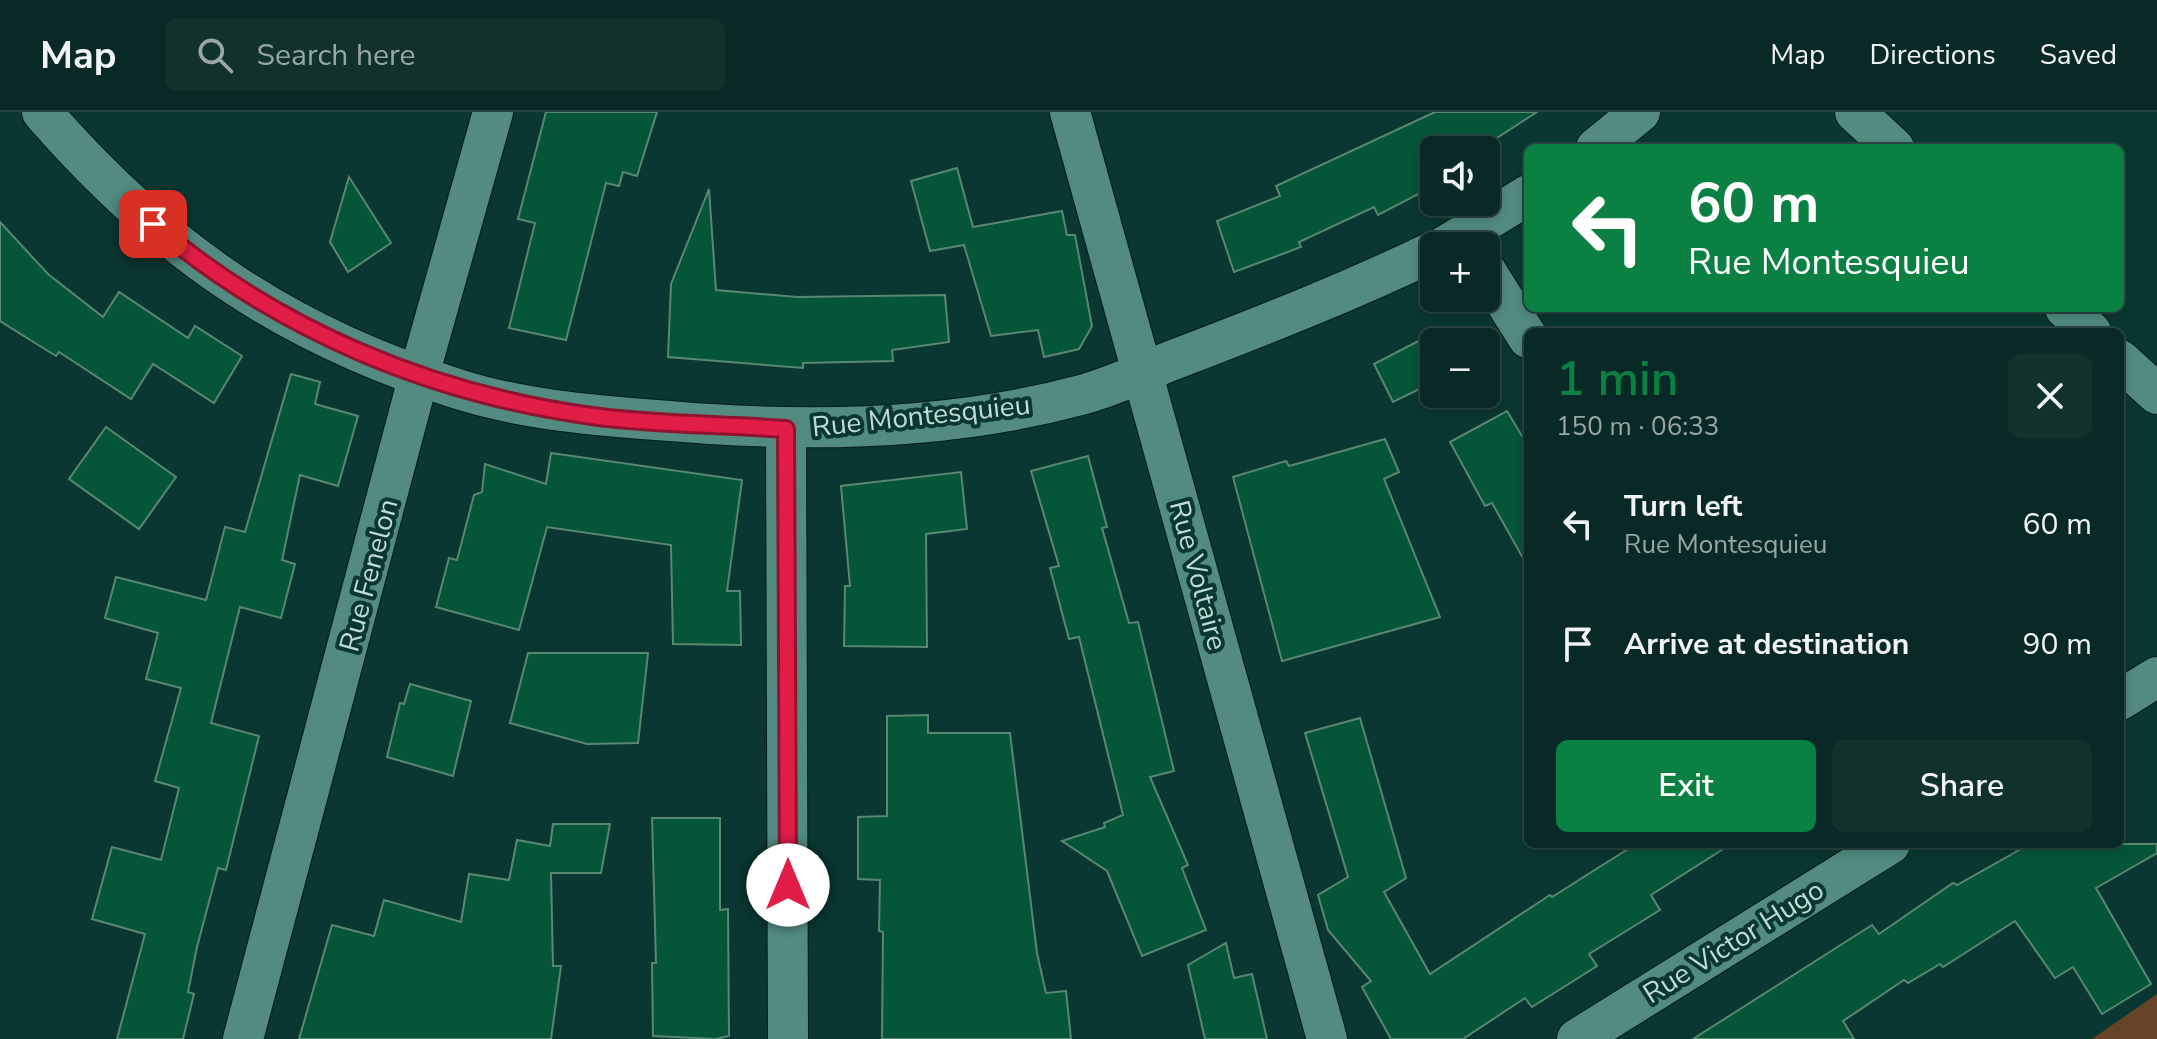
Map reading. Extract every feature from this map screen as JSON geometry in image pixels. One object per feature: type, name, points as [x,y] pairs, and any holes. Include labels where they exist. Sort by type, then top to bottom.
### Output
[{"type":"street","name":"Rue Montesquieu","points":[[42,112],[94,171],[187,254],[238,289],[377,363],[461,390],[592,416],[786,429],[858,427],[977,414],[1080,396],[1257,329],[1420,259]]},
{"type":"street","name":"Rue Fenelon","points":[[243,1039],[419,375],[493,112]]},
{"type":"street","name":"Rue Voltaire","points":[[1070,112],[1327,1039]]},
{"type":"street","points":[[1601,144],[1640,112]]},
{"type":"street","points":[[1855,112],[1890,144]]},
{"type":"street","name":"Rue Montesquieu","points":[[1472,232],[1524,198]]},
{"type":"street","points":[[1500,293],[1524,332]]},
{"type":"street","points":[[2069,312],[2087,328]]},
{"type":"street","points":[[2124,364],[2157,394]]},
{"type":"street","points":[[786,429],[788,1039]]},
{"type":"street","points":[[2124,698],[2157,677]]},
{"type":"street","name":"Rue Victor Hugo","points":[[1577,1039],[1864,851]]},
{"type":"shaded area","points":[[2157,994],[2157,1039],[2092,1039]]},
{"type":"building","points":[[546,112],[657,112],[637,176],[623,172],[619,186],[606,183],[566,340],[509,328],[535,223],[518,219]]},
{"type":"building","points":[[1435,112],[1537,112],[1500,136],[1420,136],[1420,193],[1378,215],[1374,207],[1299,242],[1301,247],[1234,272],[1217,221],[1280,196],[1276,186]]},
{"type":"building","points":[[957,168],[973,227],[1062,211],[1067,235],[1075,235],[1092,326],[1079,349],[1044,357],[1038,330],[991,336],[964,245],[930,251],[911,181]]},
{"type":"building","points":[[349,177],[391,243],[348,272],[330,242]]},
{"type":"building","points":[[709,189],[716,290],[797,297],[945,295],[949,342],[892,350],[893,361],[803,363],[803,368],[668,357],[671,284]]},
{"type":"building","points":[[0,222],[48,274],[103,317],[119,292],[188,338],[195,326],[242,356],[214,403],[153,364],[131,399],[59,352],[56,356],[0,321]]},
{"type":"building","points":[[1420,340],[1420,389],[1393,402],[1374,364]]},
{"type":"building","points":[[291,374],[320,382],[315,404],[358,416],[338,486],[300,475],[282,560],[295,564],[281,618],[240,607],[211,723],[259,736],[226,870],[218,868],[197,947],[188,992],[194,994],[183,1039],[117,1039],[145,934],[92,919],[112,847],[161,860],[179,788],[155,781],[181,688],[146,679],[158,633],[105,618],[116,577],[206,600],[225,527],[245,532]]},
{"type":"building","points":[[1507,411],[1524,439],[1524,560],[1492,503],[1485,506],[1450,442]]},
{"type":"building","points":[[106,427],[176,477],[139,529],[69,479]]},
{"type":"building","points":[[1385,439],[1399,472],[1384,479],[1440,617],[1282,661],[1233,477],[1286,461],[1289,466]]},
{"type":"building","points":[[551,453],[742,480],[727,591],[740,591],[741,645],[673,644],[671,545],[547,527],[519,630],[436,607],[449,558],[457,560],[474,495],[482,492],[485,464],[546,484]]},
{"type":"building","points":[[1088,456],[1107,527],[1102,528],[1129,623],[1138,622],[1174,771],[1150,777],[1188,865],[1182,868],[1206,930],[1142,956],[1107,871],[1062,841],[1105,827],[1104,823],[1123,815],[1079,637],[1069,639],[1050,568],[1059,566],[1031,471]]},
{"type":"building","points":[[961,472],[967,529],[926,534],[927,647],[844,646],[845,586],[850,586],[841,486]]},
{"type":"building","points":[[528,653],[648,653],[638,743],[587,744],[510,723]]},
{"type":"building","points":[[410,684],[471,701],[453,776],[387,757],[400,703],[404,704]]},
{"type":"building","points":[[928,715],[928,733],[1010,733],[1037,953],[1046,993],[1066,991],[1071,1039],[882,1039],[880,880],[858,879],[858,817],[887,816],[887,716]]},
{"type":"building","points":[[1360,718],[1406,878],[1384,892],[1430,974],[1550,895],[1552,897],[1630,848],[1725,848],[1651,895],[1660,910],[1589,954],[1597,966],[1532,1007],[1525,998],[1463,1039],[1391,1039],[1362,987],[1371,981],[1328,930],[1318,895],[1348,877],[1305,733]]},
{"type":"building","points":[[652,818],[720,818],[720,910],[728,909],[729,1036],[716,1039],[653,1036],[652,963],[656,963]]},
{"type":"building","points":[[553,824],[610,824],[601,873],[551,873],[553,966],[561,966],[551,1039],[299,1039],[332,925],[374,936],[384,900],[461,922],[469,874],[509,880],[517,840],[550,846]]},
{"type":"building","points":[[2124,844],[2157,844],[2157,853],[2096,888],[2151,984],[2102,1014],[2073,967],[2055,978],[2015,921],[1943,967],[1940,964],[1908,983],[1904,980],[1843,1021],[1854,1039],[1693,1039],[1872,925],[1879,934],[1953,883],[1957,885],[2023,848],[2124,848]]},
{"type":"building","points":[[1226,943],[1234,978],[1252,974],[1267,1039],[1205,1039],[1188,965]]},
{"type":"route","points":[[153,224],[187,254],[238,289],[377,363],[401,371],[439,380],[461,390],[592,416],[786,429],[788,885]]}]
